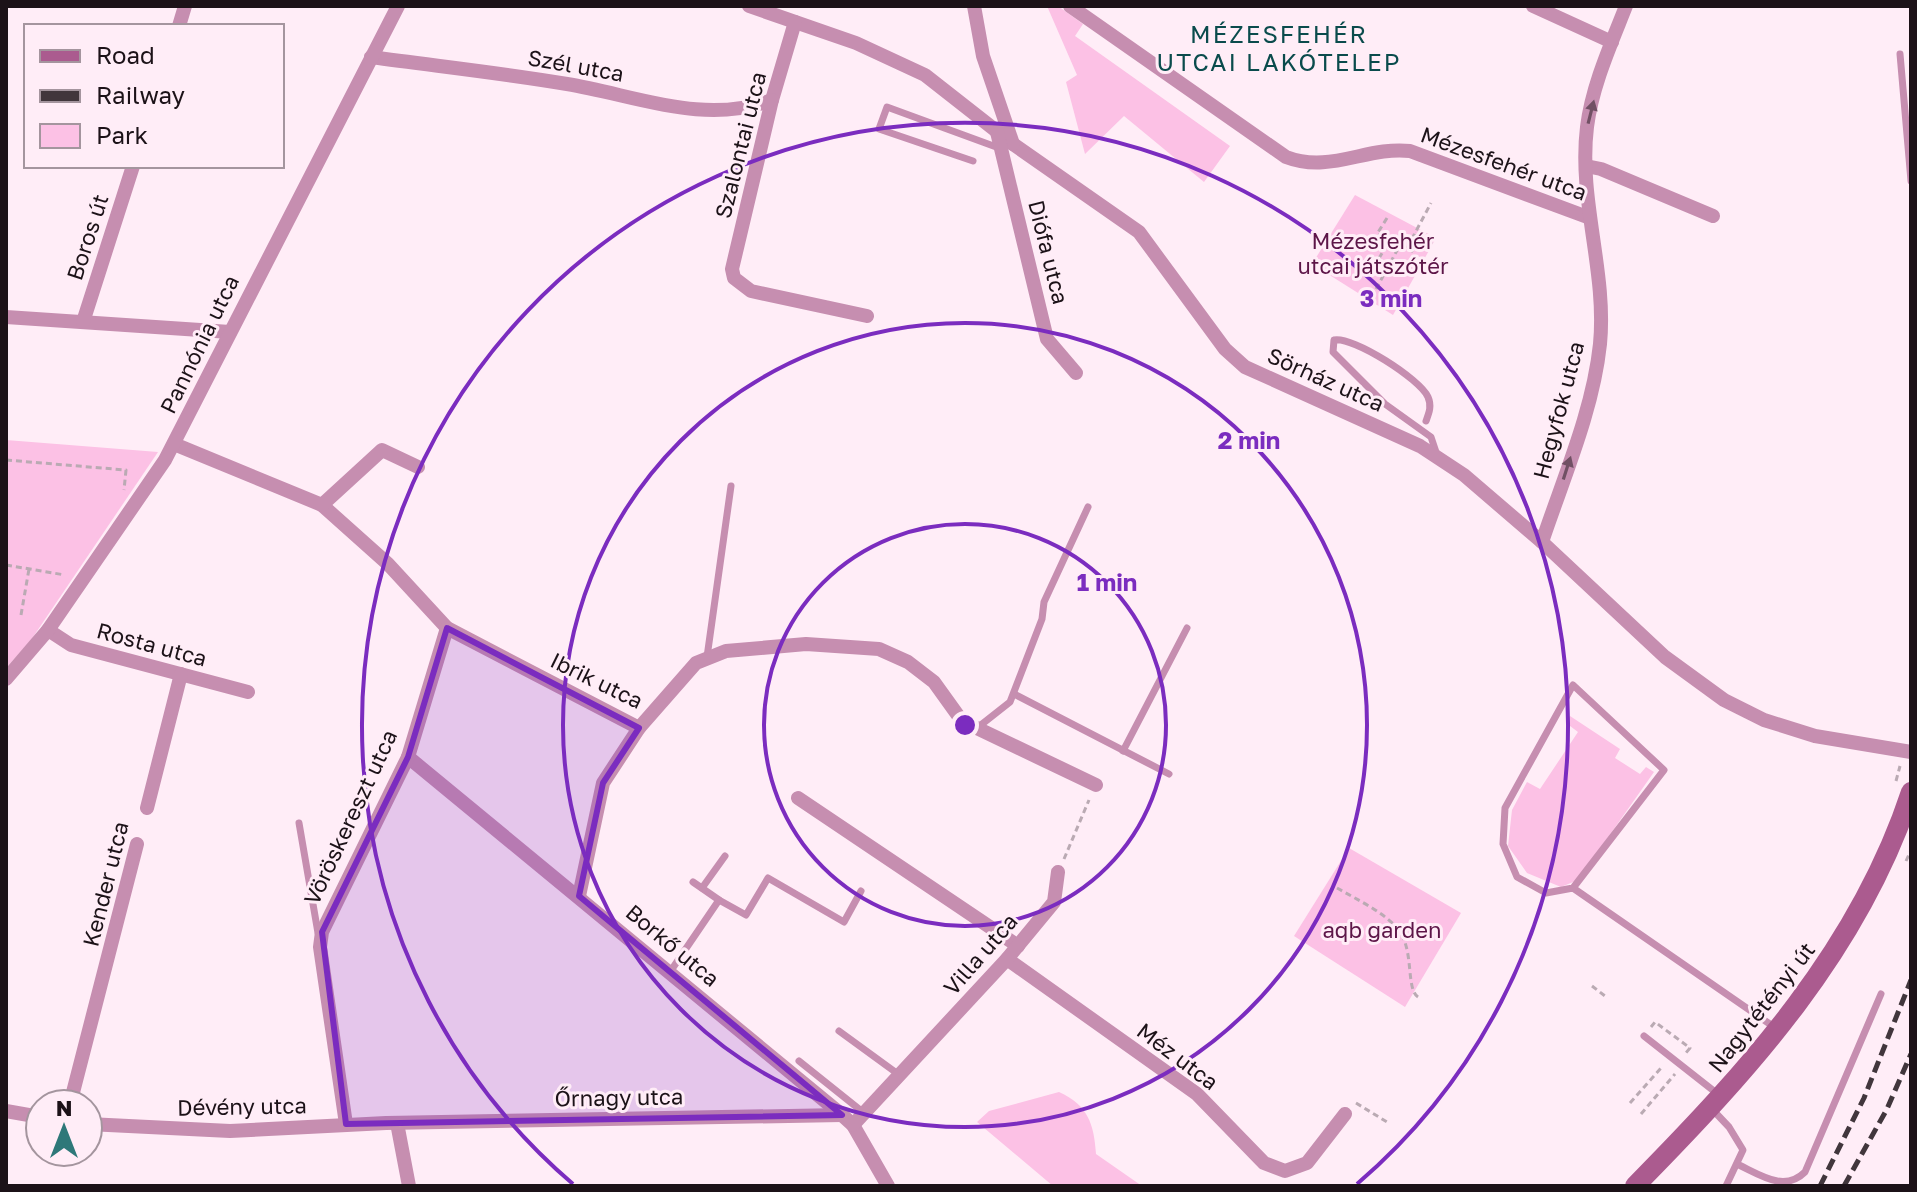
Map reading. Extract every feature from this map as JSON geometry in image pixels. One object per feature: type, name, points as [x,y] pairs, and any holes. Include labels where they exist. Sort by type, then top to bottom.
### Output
[{"type":"main road","name":"Nagytétényi út","points":[[1635,1186],[1716,1102],[1779,1030],[1843,940],[1886,856],[1902,791]]},
{"type":"street","name":"Pannónia utca","points":[[6,679],[48,630],[174,444],[398,6]]},
{"type":"street","name":"Sörház utca","points":[[749,6],[856,43],[925,75],[997,132],[1007,147],[1139,232],[1225,349],[1245,367],[1420,446],[1437,457],[1542,542],[1665,657],[1724,700],[1764,720],[1815,736],[1908,751]]},
{"type":"street","name":"Diófa utca","points":[[974,6],[1047,339],[1076,373]]},
{"type":"street","name":"Mézesfehér utca","points":[[1070,6],[1286,157],[1319,164],[1396,150],[1410,151],[1590,218]]},
{"type":"street","points":[[1533,6],[1612,42]]},
{"type":"street","name":"Hegyfok utca","points":[[1542,542],[1583,418],[1600,346],[1601,306],[1586,166],[1590,110],[1626,6]]},
{"type":"street","name":"Szalontai utca","points":[[795,22],[772,100],[732,269],[734,278],[751,291],[867,316]]},
{"type":"street","name":"Szél utca","points":[[371,57],[569,84],[680,110],[742,108],[772,100]]},
{"type":"street","points":[[1586,166],[1601,169],[1713,216]]},
{"type":"street","name":"Boros út","points":[[83,322],[132,168]]},
{"type":"street","points":[[6,317],[230,332]]},
{"type":"street","name":"Ibrik utca","points":[[174,444],[322,505],[388,564],[447,628],[639,728],[696,663],[707,657]]},
{"type":"street","points":[[322,505],[382,450],[418,467]]},
{"type":"street","name":"Vöröskereszt utca","points":[[346,1124],[320,947],[327,917],[408,757],[447,628]]},
{"type":"street","name":"Rosta utca","points":[[48,630],[71,645],[248,692]]},
{"type":"street","points":[[707,657],[782,645],[879,649],[908,662],[934,682],[962,721],[1096,785]]},
{"type":"street","name":"Kender utca","points":[[147,808],[181,674]]},
{"type":"street","points":[[579,896],[603,783],[639,728]]},
{"type":"street","name":"Borkő utca","points":[[408,757],[848,1120],[888,1186]]},
{"type":"street","points":[[798,798],[1018,946]]},
{"type":"street","name":"Kender utca","points":[[74,1088],[137,844]]},
{"type":"street","name":"Villa utca","points":[[848,1120],[864,1113],[1007,959],[1054,902],[1058,872]]},
{"type":"street","name":"Méz utca","points":[[1007,959],[1197,1094],[1264,1163],[1285,1171],[1307,1163],[1345,1114]]},
{"type":"street","name":"Őrnagy utca","points":[[397,1123],[848,1120]]},
{"type":"street","points":[[397,1123],[409,1186]]},
{"type":"street","name":"Dévény utca","points":[[104,1125],[230,1131],[397,1123]]},
{"type":"lane","points":[[1900,54],[1908,181],[1911,181]]},
{"type":"lane","points":[[973,161],[879,129],[887,107],[1007,147]]},
{"type":"lane","points":[[1426,421],[1430,409],[1428,397],[1418,385],[1377,355],[1345,340],[1334,340],[1331,345],[1333,352],[1375,393],[1431,437],[1437,457]]},
{"type":"lane","points":[[707,657],[731,486]]},
{"type":"lane","points":[[977,728],[995,717],[1014,694],[1042,619],[1044,602],[1088,507]]},
{"type":"lane","points":[[1123,751],[1187,628]]},
{"type":"lane","points":[[1573,888],[1664,770],[1573,685],[1505,808],[1503,844],[1517,877],[1546,893],[1573,888],[1779,1030]]},
{"type":"lane","points":[[1014,694],[1169,774]]},
{"type":"lane","points":[[299,823],[320,947]]},
{"type":"lane","points":[[702,888],[725,856]]},
{"type":"lane","points":[[693,882],[746,915],[768,878],[844,922],[861,891]]},
{"type":"lane","points":[[670,972],[719,900]]},
{"type":"lane","points":[[1739,1165],[1779,1184],[1795,1184],[1805,1172],[1881,994]]},
{"type":"lane","points":[[839,1031],[898,1074]]},
{"type":"lane","points":[[1644,1036],[1682,1066],[1716,1102],[1740,1142],[1739,1165],[1726,1186]]},
{"type":"lane","points":[[799,1061],[864,1113]]},
{"type":"path","points":[[1407,248],[1431,203]]},
{"type":"path","points":[[1387,218],[1377,234],[1399,247],[1412,251],[1417,241],[1429,246],[1431,243],[1415,233]]},
{"type":"path","points":[[1374,267],[1389,241]]},
{"type":"path","points":[[1376,289],[1399,247]]},
{"type":"path","points":[[6,460],[126,470],[124,493]]},
{"type":"path","points":[[6,565],[67,575]]},
{"type":"path","points":[[21,615],[29,569]]},
{"type":"path","points":[[1902,791],[1908,751]]},
{"type":"path","points":[[1058,872],[1096,785]]},
{"type":"path","points":[[1337,888],[1398,928],[1409,948],[1409,983],[1418,997]]},
{"type":"path","points":[[1592,986],[1605,996]]},
{"type":"path","points":[[1655,1022],[1690,1048]]},
{"type":"path","points":[[1674,1037],[1677,1032]]},
{"type":"path","points":[[1630,1103],[1671,1057]]},
{"type":"path","points":[[1641,1114],[1682,1066]]},
{"type":"path","points":[[1348,1097],[1387,1122]]},
{"type":"highlighted area","points":[[447,628],[639,728],[603,783],[579,896],[842,1115],[346,1124],[322,932],[408,757]]},
{"type":"green space","points":[[1047,6],[1058,6],[1083,24],[1075,36],[1230,146],[1204,182],[1124,116],[1085,154],[1066,82],[1077,75]]},
{"type":"green space","name":"Mézesfehér utcai játszótér","points":[[1355,195],[1436,238],[1393,315],[1312,264]]},
{"type":"green space","points":[[6,440],[158,452],[31,640],[6,668]]},
{"type":"green space","points":[[1570,716],[1620,749],[1615,758],[1640,774],[1646,767],[1654,772],[1578,880],[1561,887],[1527,873],[1508,846],[1512,810],[1527,782],[1540,789],[1578,732],[1566,723]]},
{"type":"green space","name":"aqb garden","points":[[1349,848],[1461,913],[1405,1007],[1294,936]]},
{"type":"green space","points":[[1059,1092],[1077,1103],[1088,1117],[1096,1154],[1142,1186],[1053,1186],[977,1122],[989,1111]]},
{"type":"railway","points":[[1820,1186],[1864,1098],[1911,980]]},
{"type":"railway","points":[[1844,1186],[1887,1109],[1911,1054]]},
{"type":"district","name":"MÉZESFEHÉR UTCAI LAKÓTELEP","points":[[1279,47]]}]
